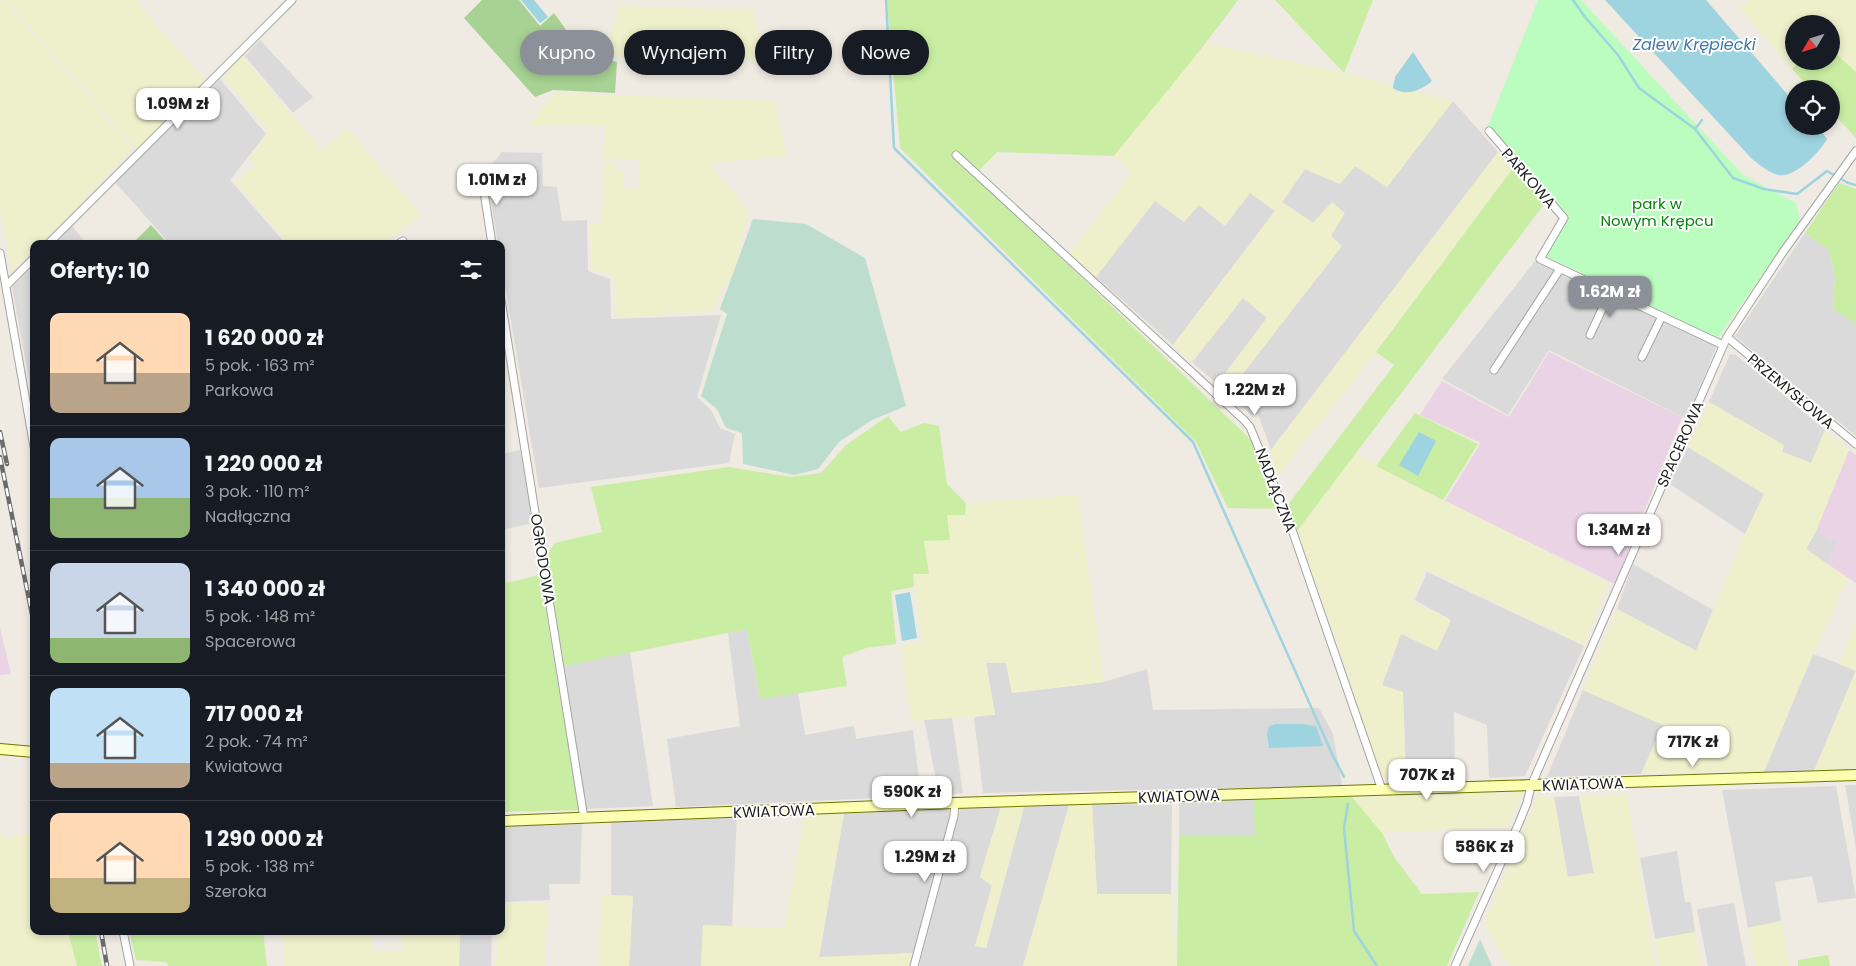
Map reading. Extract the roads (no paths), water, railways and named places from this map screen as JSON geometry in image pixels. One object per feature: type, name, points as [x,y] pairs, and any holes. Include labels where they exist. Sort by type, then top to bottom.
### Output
[{"type":"street","points":[[52,240],[292,0]]},
{"type":"street","name":"PARKOWA","points":[[1488,131],[1564,218],[1540,259],[1662,316],[1725,341]]},
{"type":"street","name":"SPACEROWA","points":[[1455,966],[1519,823],[1531,786],[1725,341],[1783,252],[1856,151]]},
{"type":"street","name":"NADŁĄCZNA","points":[[956,155],[1250,427],[1290,524],[1382,790]]},
{"type":"street","points":[[481,172],[491,240]]},
{"type":"street","points":[[0,252],[30,424]]},
{"type":"street","points":[[6,286],[30,262]]},
{"type":"street","points":[[1494,370],[1560,268]]},
{"type":"street","points":[[1590,335],[1610,292]]},
{"type":"street","points":[[1642,357],[1662,316]]},
{"type":"street","name":"OGRODOWA","points":[[505,325],[584,818]]},
{"type":"street","name":"PRZEMYSŁOWA","points":[[1725,341],[1856,444]]},
{"type":"street","points":[[0,749],[30,752]]},
{"type":"street","name":"KWIATOWA","points":[[505,821],[955,803],[1856,775]]},
{"type":"street","points":[[914,966],[954,816],[955,803]]},
{"type":"street","points":[[124,935],[130,966]]},
{"type":"water","points":[[521,0],[534,0],[548,17],[540,23]]},
{"type":"water","name":"Zalew Krępiecki","points":[[1605,0],[1706,0],[1785,92],[1785,135],[1824,135],[1827,139],[1806,163],[1785,175],[1772,172],[1752,159]]},
{"type":"water","points":[[1413,52],[1432,81],[1414,91],[1398,91],[1393,88],[1395,77]]},
{"type":"water","points":[[1419,432],[1436,441],[1418,476],[1399,465]]},
{"type":"water","points":[[910,592],[917,638],[902,641],[895,595]]},
{"type":"water","points":[[1276,724],[1316,726],[1323,746],[1269,748],[1267,734],[1269,726]]},
{"type":"waterway","points":[[886,0],[894,148],[1193,442],[1344,777]]},
{"type":"waterway","points":[[1573,0],[1618,55],[1639,88],[1695,129],[1733,178],[1764,189],[1797,194],[1827,171],[1848,183],[1856,185]]},
{"type":"waterway","points":[[1695,129],[1702,120]]},
{"type":"waterway","points":[[1348,804],[1344,828],[1354,931],[1377,966]]},
{"type":"railway","points":[[0,432],[7,464]]},
{"type":"railway","points":[[0,457],[30,604]]},
{"type":"railway","points":[[102,935],[107,966]]},
{"type":"park label","name":"park w Nowym Krępcu","points":[[1657,212]]}]
